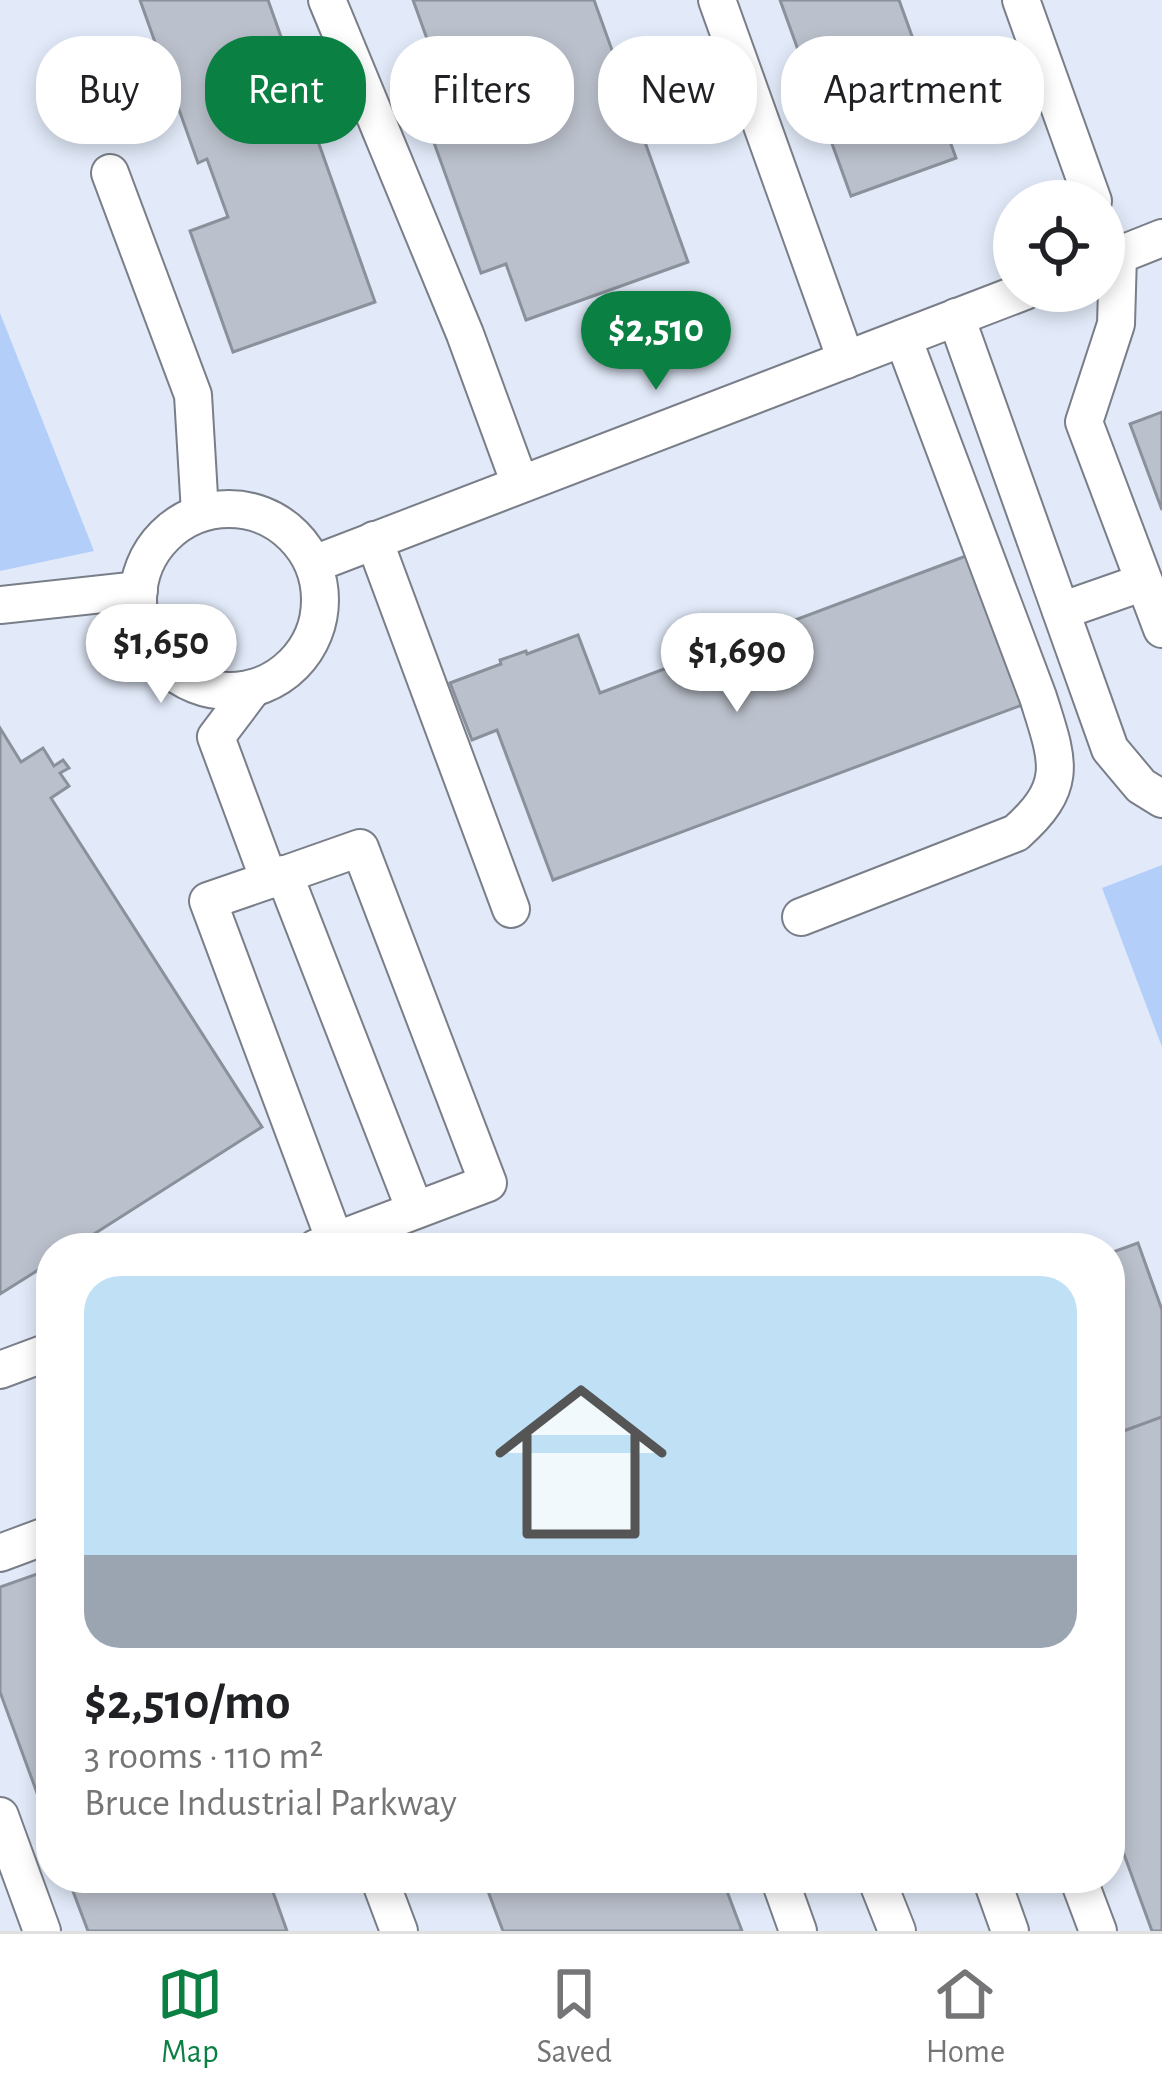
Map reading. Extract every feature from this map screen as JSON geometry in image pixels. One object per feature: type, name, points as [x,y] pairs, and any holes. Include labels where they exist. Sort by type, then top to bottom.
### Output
[{"type":"street","points":[[327,0],[520,484]]},
{"type":"street","points":[[717,0],[846,360]]},
{"type":"street","points":[[1022,0],[1086,180]]},
{"type":"street","points":[[110,173],[193,395],[200,513]]},
{"type":"street","points":[[1125,247],[1162,238]]},
{"type":"street","points":[[314,564],[993,303]]},
{"type":"street","points":[[1115,312],[1116,324],[1084,422],[1162,629]]},
{"type":"street","points":[[956,317],[1110,749],[1141,786],[1159,791]]},
{"type":"street","points":[[801,917],[1016,833],[1043,808],[1055,778],[1050,736],[1037,697],[903,338]]},
{"type":"street","points":[[227,508],[254,512],[279,523],[300,541],[314,564],[321,595],[317,626],[304,653],[281,675],[253,688],[222,691],[191,683],[166,666],[147,640],[138,611],[139,590],[152,551],[173,528],[200,513],[227,508]]},
{"type":"street","points":[[374,540],[512,909]]},
{"type":"street","points":[[1061,611],[1144,581]]},
{"type":"street","points":[[0,605],[139,590]]},
{"type":"street","points":[[253,688],[216,737],[416,1210]]},
{"type":"street","points":[[322,1233],[208,901],[360,848],[488,1183],[355,1233]]},
{"type":"street","points":[[0,1370],[36,1357]]},
{"type":"street","points":[[0,1552],[36,1539]]},
{"type":"street","points":[[0,1816],[42,1931]]},
{"type":"street","points":[[385,1893],[399,1931]]},
{"type":"street","points":[[784,1893],[798,1931]]},
{"type":"street","points":[[882,1893],[896,1931]]},
{"type":"street","points":[[996,1893],[1010,1931]]},
{"type":"street","points":[[1084,1893],[1098,1931]]},
{"type":"shaded area","points":[[0,0],[1162,0],[1162,1931],[0,1931]]},
{"type":"shaded area","points":[[0,313],[94,551],[0,571]]},
{"type":"shaded area","points":[[1162,865],[1162,1047],[1102,888]]},
{"type":"building","points":[[140,0],[268,0],[281,36],[205,36],[205,144],[319,144],[375,302],[233,352],[190,231],[228,217],[207,159],[198,163],[181,115],[181,36],[153,36]]},
{"type":"building","points":[[413,0],[594,0],[607,36],[598,36],[598,144],[646,144],[688,262],[526,320],[506,264],[481,273],[434,144],[574,144],[574,36],[426,36]]},
{"type":"building","points":[[780,0],[899,0],[912,36],[793,36]]},
{"type":"building","points":[[832,144],[951,144],[956,158],[851,196]]},
{"type":"building","points":[[1162,412],[1162,510],[1130,424]]},
{"type":"building","points":[[966,556],[1022,705],[553,880],[497,730],[472,740],[450,683],[501,664],[500,660],[578,635],[600,693]]},
{"type":"building","points":[[0,728],[21,762],[43,748],[54,766],[63,760],[69,768],[60,773],[69,786],[51,798],[262,1127],[96,1233],[36,1233],[36,1271],[0,1294]]},
{"type":"building","points":[[1138,1243],[1162,1310],[1162,1417],[1125,1431],[1125,1248]]},
{"type":"building","points":[[1162,1417],[1162,1931],[1152,1931],[1125,1857],[1125,1431]]},
{"type":"building","points":[[36,1574],[36,1790],[0,1692],[0,1587]]},
{"type":"building","points":[[74,1893],[273,1893],[287,1931],[88,1931]]},
{"type":"building","points":[[489,1893],[728,1893],[742,1931],[503,1931]]}]
